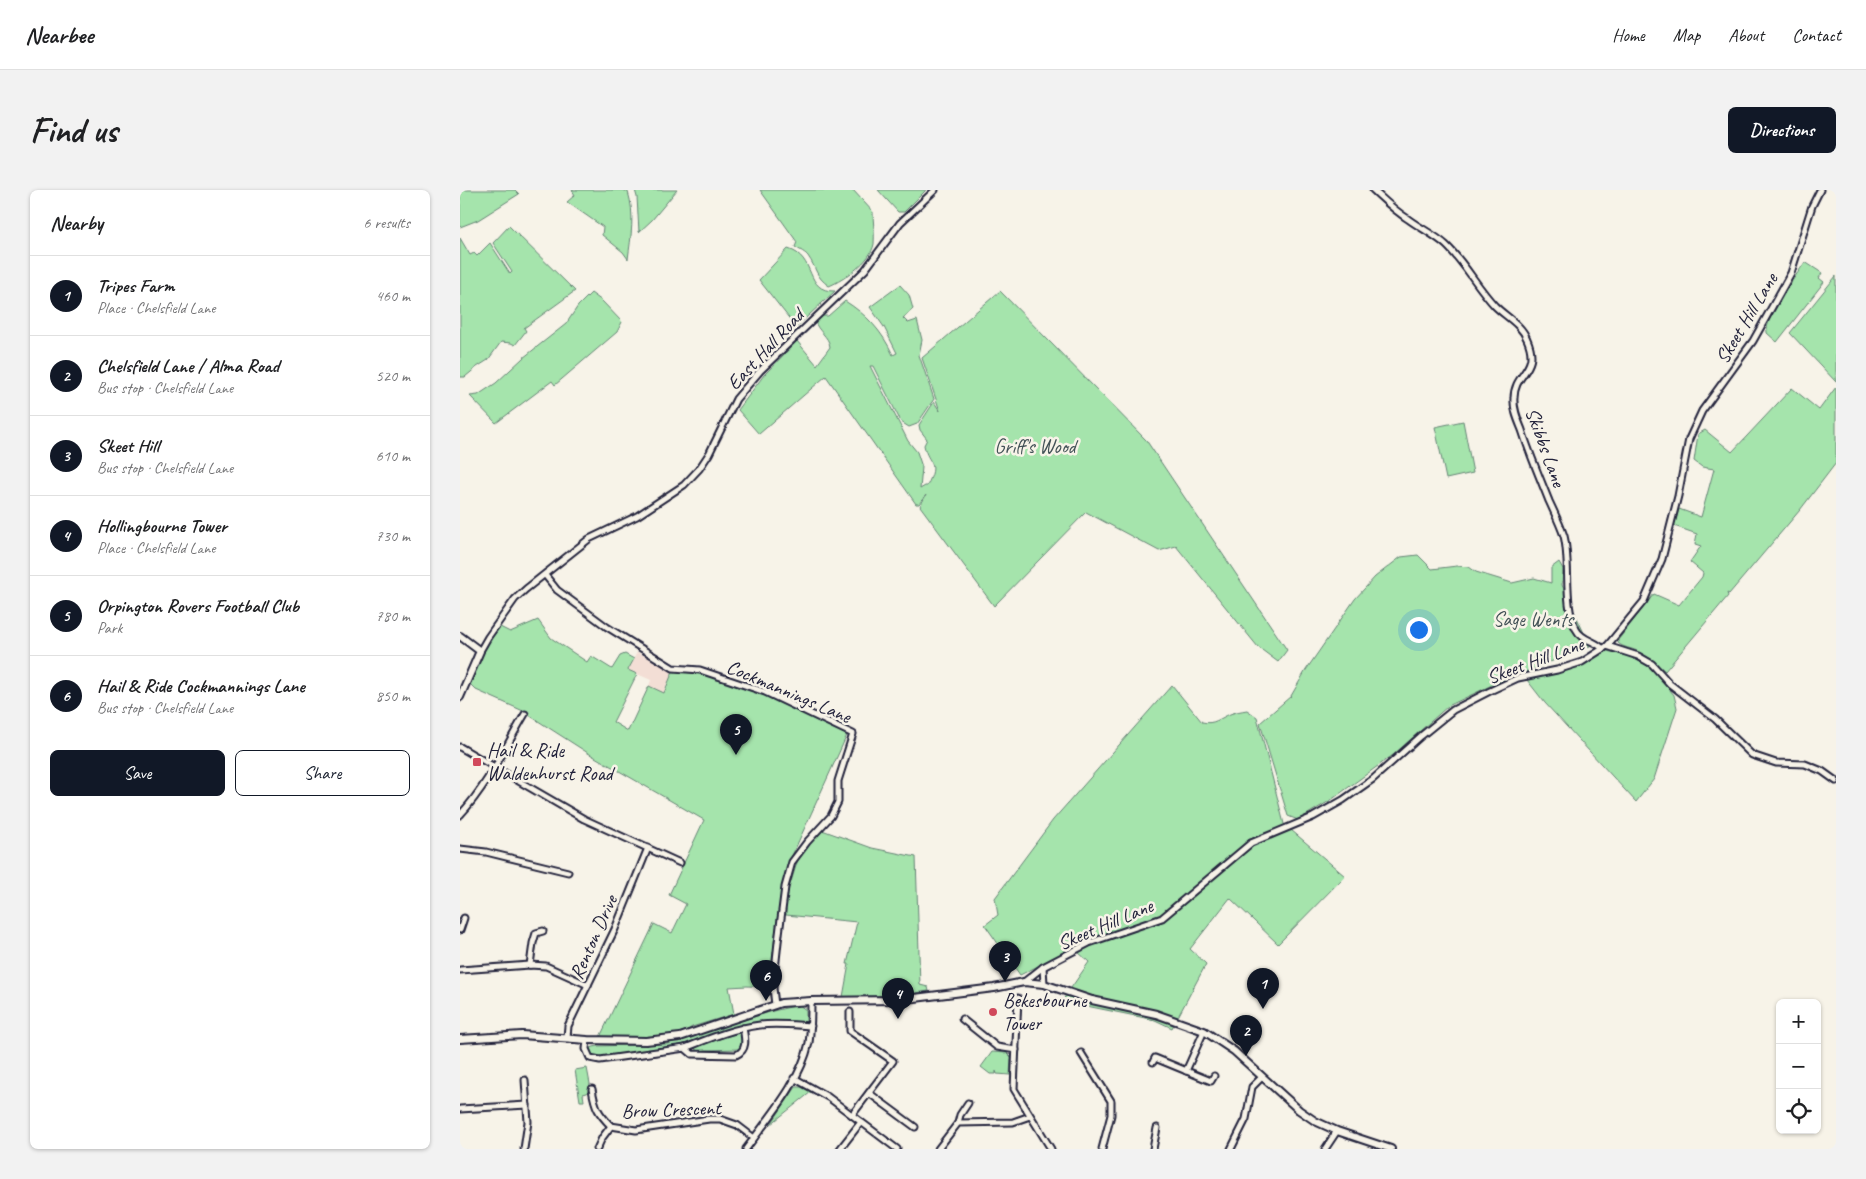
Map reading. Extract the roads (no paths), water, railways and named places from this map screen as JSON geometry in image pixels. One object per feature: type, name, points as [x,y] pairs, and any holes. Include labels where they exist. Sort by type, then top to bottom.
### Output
[{"type":"street","name":"East Hall Road","points":[[480,651],[515,599],[589,539],[637,516],[684,485],[709,454],[736,399],[760,371],[865,270],[900,223],[935,190]]},
{"type":"street","name":"Skibbs Lane","points":[[1373,190],[1406,218],[1444,243],[1497,308],[1514,322],[1526,336],[1531,359],[1528,368],[1515,388],[1516,411],[1534,464],[1564,538],[1567,554],[1568,594],[1576,629],[1585,638],[1605,648],[1638,656],[1652,664],[1676,689],[1715,719],[1752,755],[1776,763],[1805,764],[1822,771],[1836,781]]},
{"type":"street","name":"Skeet Hill Lane","points":[[1024,982],[1043,967],[1089,943],[1162,918],[1251,843],[1306,820],[1343,800],[1374,779],[1441,719],[1465,703],[1518,678],[1557,670],[1582,662],[1605,648],[1639,608],[1648,594],[1666,545],[1689,439],[1696,422],[1753,342],[1791,272],[1810,213],[1820,190]]},
{"type":"street","name":"Cockmannings Lane","points":[[545,575],[557,590],[607,627],[673,668],[700,670],[765,692],[853,734],[838,781],[838,802],[831,816],[792,862],[785,888],[776,960],[773,988],[775,1005]]},
{"type":"street","points":[[460,636],[480,651],[460,697]]},
{"type":"street","points":[[460,815],[495,766],[525,714]]},
{"type":"street","points":[[460,747],[584,819],[680,863]]},
{"type":"street","name":"Renton Drive","points":[[567,1037],[568,1026],[615,929],[648,848]]},
{"type":"street","points":[[460,849],[486,852],[568,872]]},
{"type":"street","points":[[460,930],[464,918]]},
{"type":"street","points":[[530,965],[534,931],[543,931]]},
{"type":"street","points":[[460,970],[530,965],[546,966],[588,985]]},
{"type":"street","name":"Skeet Hill Lane","points":[[1043,967],[1044,984]]},
{"type":"street","points":[[460,1039],[522,1035],[631,1042],[663,1040],[775,1005],[811,1001],[899,1000],[994,988],[1024,982],[1044,984],[1092,1000],[1156,1014],[1204,1031],[1234,1051],[1299,1110],[1315,1121],[1337,1131],[1391,1149]]},
{"type":"street","points":[[1018,998],[1014,1090],[1051,1149]]},
{"type":"street","points":[[746,1149],[781,1101],[806,1054],[811,1026],[811,1001]]},
{"type":"street","points":[[850,1012],[850,1031],[893,1061],[852,1115]]},
{"type":"street","points":[[962,1019],[997,1047],[1016,1050]]},
{"type":"street","points":[[587,1040],[586,1049],[590,1058],[600,1060],[684,1048],[743,1028],[781,1024],[811,1026]]},
{"type":"street","points":[[684,1048],[692,1054],[741,1053],[745,1046],[743,1028]]},
{"type":"street","points":[[1186,1071],[1204,1031]]},
{"type":"street","points":[[1081,1053],[1111,1101],[1111,1115],[1102,1149]]},
{"type":"street","points":[[1153,1062],[1155,1058],[1211,1080],[1214,1076]]},
{"type":"street","points":[[1231,1149],[1246,1119],[1252,1087],[1262,1077]]},
{"type":"street","points":[[794,1078],[824,1094],[897,1149]]},
{"type":"street","points":[[524,1149],[528,1122],[525,1080]]},
{"type":"street","points":[[592,1089],[594,1105],[599,1114],[611,1126]]},
{"type":"street","points":[[869,1093],[916,1127]]},
{"type":"street","points":[[938,1149],[958,1123],[960,1115],[968,1103]]},
{"type":"street","points":[[460,1110],[527,1105]]},
{"type":"street","points":[[958,1123],[1013,1122],[1030,1116]]},
{"type":"street","name":"Brow Crescent","points":[[596,1149],[611,1126],[636,1130],[709,1119],[720,1119],[737,1126],[754,1138]]},
{"type":"street","points":[[840,1149],[861,1122]]},
{"type":"street","points":[[1153,1149],[1157,1128]]},
{"type":"street","points":[[1325,1149],[1337,1131]]},
{"type":"place","name":"Orpington Rovers Football Club","points":[[736,755]]},
{"type":"place","name":"Hail & Ride Waldenhurst Road","points":[[477,762]]},
{"type":"place","name":"Skeet Hill","points":[[1005,982]]},
{"type":"place","name":"Hail & Ride Cockmannings Lane","points":[[766,1001]]},
{"type":"place","name":"Tripes Farm","points":[[1263,1009]]},
{"type":"place","name":"Bekesbourne Tower","points":[[993,1012]]},
{"type":"place","name":"Hollingbourne Tower","points":[[898,1019]]},
{"type":"place","name":"Chelsfield Lane / Alma Road","points":[[1246,1056]]},
{"type":"park label","name":"Griff's Wood","points":[[1035,446]]},
{"type":"park label","name":"Sage Wents","points":[[1533,619]]}]
